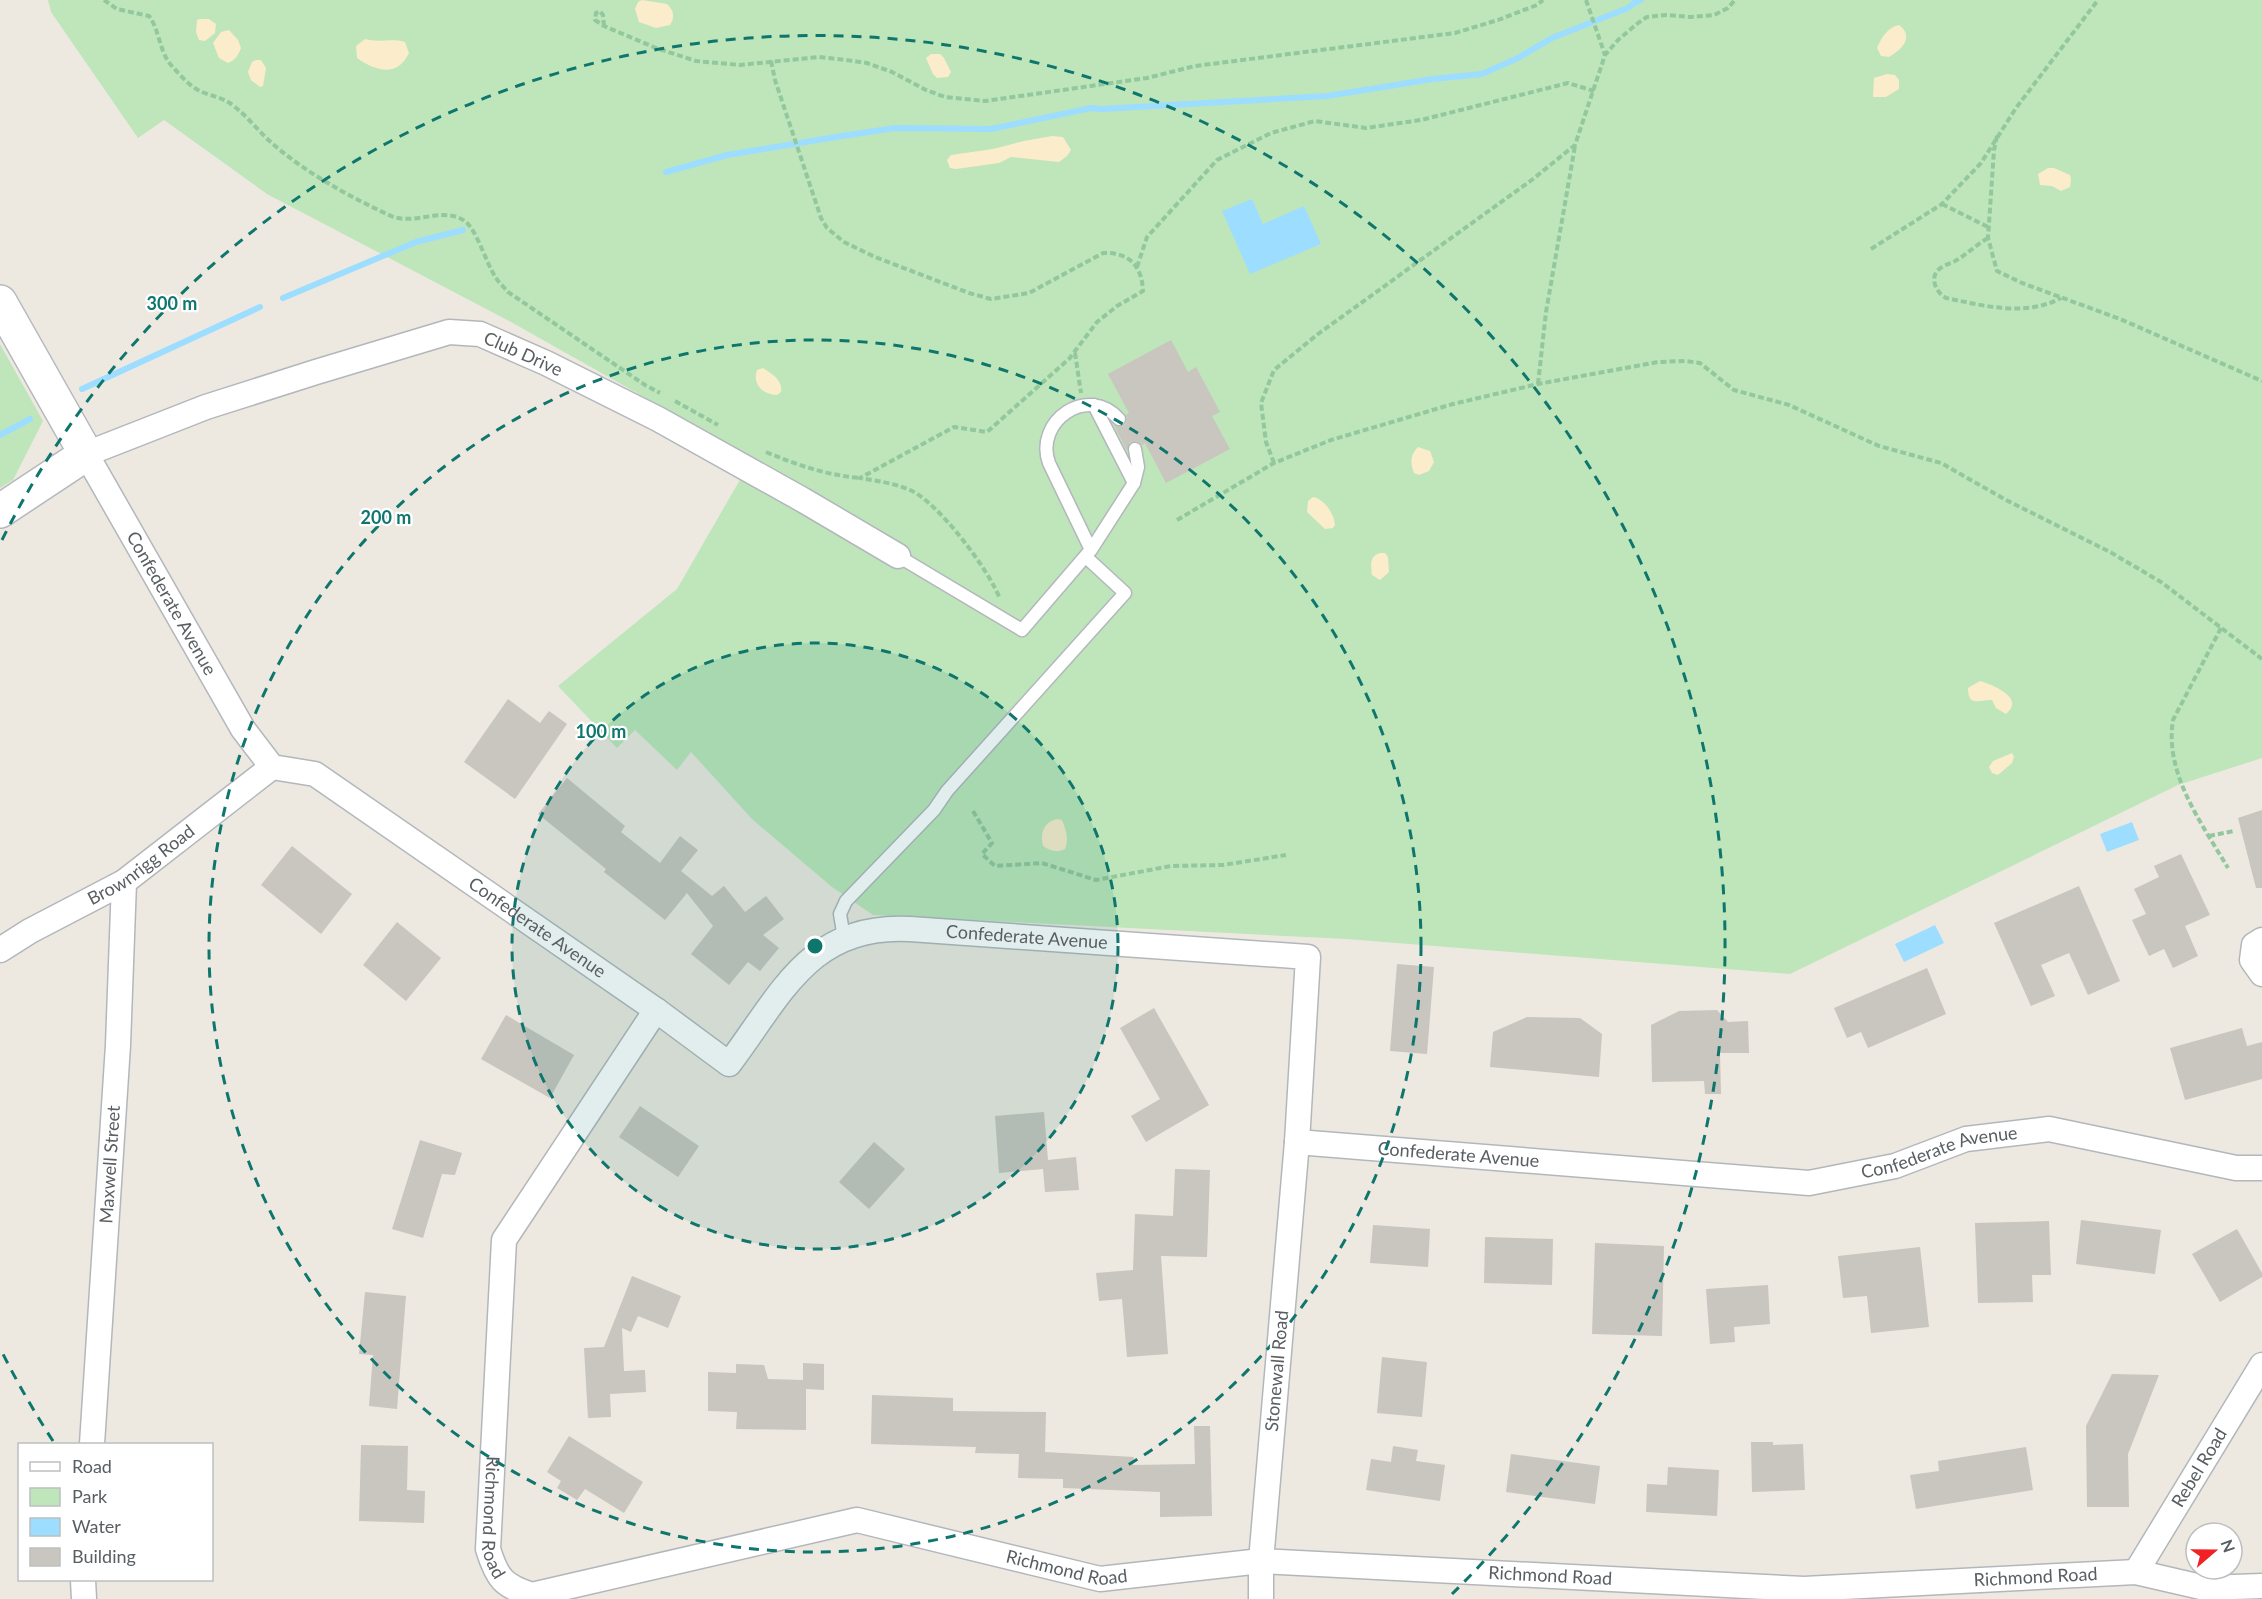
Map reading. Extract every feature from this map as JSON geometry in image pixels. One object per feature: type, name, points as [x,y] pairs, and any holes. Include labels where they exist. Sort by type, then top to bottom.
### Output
[{"type":"street","name":"Confederate Avenue","points":[[0,302],[243,729],[272,767],[315,774],[656,1010],[729,1064],[803,965],[844,938],[866,931],[895,928],[1308,957],[1297,1143],[1809,1183],[1895,1166],[1966,1139],[2049,1129],[2236,1168],[2262,1168]]},
{"type":"street","name":"Club Drive","points":[[86,454],[206,407],[316,372],[449,332],[480,334],[546,363],[658,419],[898,556]]},
{"type":"street","points":[[0,511],[86,454]]},
{"type":"street","name":"Brownrigg Road","points":[[0,950],[30,931],[124,882],[272,767]]},
{"type":"street","name":"Maxwell Street","points":[[92,1443],[118,1045],[124,882]]},
{"type":"street","points":[[2262,940],[2254,945],[2252,960],[2262,974]]},
{"type":"street","name":"Richmond Road","points":[[656,1010],[504,1240],[488,1549],[495,1570],[512,1589],[532,1595],[857,1520],[1100,1580],[1261,1561],[1804,1588],[2136,1572],[2205,1588],[2262,1586]]},
{"type":"street","name":"Stonewall Road","points":[[1261,1599],[1261,1561],[1297,1143]]},
{"type":"street","name":"Rebel Road","points":[[2136,1572],[2262,1365]]},
{"type":"street","points":[[83,1581],[84,1599]]},
{"type":"lane","points":[[844,938],[840,914],[846,901],[934,810],[954,782],[1125,593],[1088,553],[1049,463],[1046,449],[1047,436],[1056,421],[1067,411],[1089,405],[1108,410],[1119,419]]},
{"type":"lane","points":[[1089,405],[1134,483]]},
{"type":"lane","points":[[898,556],[1022,630],[1088,553],[1134,483],[1138,467],[1135,449]]},
{"type":"path","points":[[104,0],[117,9],[149,16],[156,25],[160,44],[169,63],[185,80],[201,92],[218,96],[234,106],[292,160],[333,185],[395,217],[412,220],[454,216],[467,222],[496,278],[508,292],[663,395]]},
{"type":"path","points":[[604,26],[656,48],[696,61],[740,65],[819,57],[867,63],[945,97],[985,101],[1147,78],[1195,66],[1455,33],[1498,20],[1537,5],[1543,0]]},
{"type":"path","points":[[1586,0],[1605,55]]},
{"type":"path","points":[[1538,384],[1546,312],[1575,145],[1605,55],[1618,40],[1647,17],[1714,15],[1728,8],[1735,0]]},
{"type":"path","points":[[1871,249],[1942,204],[1981,163],[2016,108],[2098,0]]},
{"type":"path","points":[[771,62],[821,218],[827,228],[844,242],[875,257],[969,293],[991,299],[1029,293],[1104,253],[1116,252],[1128,258],[1143,277],[1143,291],[1117,306],[1097,322],[1069,359],[987,432],[954,427],[860,478]]},
{"type":"path","points":[[1137,267],[1148,237],[1217,160],[1272,133],[1315,121],[1366,128],[1421,120],[1568,82],[1594,90]]},
{"type":"path","points":[[1998,136],[1994,150],[1988,227],[1988,238],[1997,271],[2004,276],[2131,323],[2262,381]]},
{"type":"path","points":[[1274,463],[1266,442],[1261,403],[1274,370],[1327,328],[1533,179],[1575,145]]},
{"type":"path","points":[[1942,204],[1988,227]]},
{"type":"path","points":[[1988,238],[1935,273],[1934,283],[1939,294],[1946,298],[2014,310],[2032,308],[2062,298]]},
{"type":"path","points":[[1075,352],[1089,405]]},
{"type":"path","points":[[1177,520],[1274,463],[1331,440],[1453,404],[1538,384],[1658,362],[1685,361],[1700,363],[1734,390],[1789,405],[1879,446],[1941,463],[2006,500],[2110,552],[2161,582],[2262,659]]},
{"type":"path","points":[[672,399],[728,431]]},
{"type":"path","points":[[757,449],[801,467],[839,476],[889,483],[911,490],[930,503],[952,526],[995,586],[1000,601],[993,612]]},
{"type":"path","points":[[2221,628],[2173,720],[2170,734],[2176,766],[2192,808],[2228,868]]},
{"type":"path","points":[[973,811],[992,843],[982,855],[995,866],[1042,863],[1095,880],[1171,866],[1223,865],[1286,855]]},
{"type":"path","points":[[2209,836],[2234,831]]},
{"type":"green space","points":[[48,0],[2262,0],[2262,758],[2178,785],[1790,974],[1346,939],[873,915],[832,887],[752,819],[691,752],[677,770],[635,730],[617,748],[558,686],[677,589],[741,478],[892,568],[906,545],[511,322],[267,194],[164,120],[138,138],[51,12]]},
{"type":"green space","points":[[0,344],[43,421],[13,480],[0,488]]},
{"type":"sand","points":[[642,0],[667,4],[673,14],[670,25],[656,28],[639,22],[635,9],[638,2]]},
{"type":"sand","points":[[209,19],[216,24],[215,33],[205,41],[199,40],[196,32],[197,20]]},
{"type":"sand","points":[[1899,25],[1906,34],[1902,47],[1889,57],[1881,56],[1877,48],[1881,40],[1888,31]]},
{"type":"sand","points":[[229,30],[238,40],[241,48],[235,59],[228,63],[219,58],[213,43],[221,32]]},
{"type":"sand","points":[[365,39],[405,42],[409,53],[398,66],[386,70],[379,69],[357,58],[356,46]]},
{"type":"sand","points":[[931,54],[940,54],[944,58],[951,72],[948,77],[937,78],[933,74],[926,58]]},
{"type":"sand","points":[[261,60],[266,68],[263,86],[260,87],[251,80],[248,72],[252,62]]},
{"type":"sand","points":[[1887,74],[1895,75],[1899,80],[1899,89],[1886,97],[1873,97],[1874,78]]},
{"type":"sand","points":[[1052,136],[1063,137],[1071,150],[1059,162],[1011,157],[999,163],[956,169],[950,168],[947,160],[951,155],[993,149]]},
{"type":"sand","points":[[2048,168],[2054,168],[2070,175],[2070,187],[2061,191],[2052,186],[2040,185],[2038,174]]},
{"type":"sand","points":[[763,368],[780,384],[781,392],[777,395],[763,391],[757,384],[757,370]]},
{"type":"sand","points":[[1418,447],[1430,451],[1434,462],[1429,471],[1419,475],[1414,473],[1411,462],[1413,453]]},
{"type":"sand","points":[[1313,497],[1325,504],[1330,511],[1335,525],[1333,528],[1325,529],[1307,512],[1308,501]]},
{"type":"sand","points":[[1385,553],[1388,557],[1389,572],[1380,580],[1372,575],[1371,565],[1374,556]]},
{"type":"sand","points":[[1980,681],[1999,689],[2010,698],[2011,708],[2006,714],[1996,708],[1992,700],[1976,701],[1970,698],[1968,688]]},
{"type":"sand","points":[[2012,753],[2014,757],[2012,763],[1998,775],[1992,773],[1989,767],[1993,761]]},
{"type":"sand","points":[[1057,819],[1062,820],[1067,838],[1065,849],[1057,851],[1043,846],[1042,837],[1048,823]]},
{"type":"water","points":[[1252,199],[1263,224],[1304,206],[1321,244],[1250,274],[1222,211]]},
{"type":"water","points":[[2132,822],[2139,840],[2107,852],[2100,834]]},
{"type":"water","points":[[1935,925],[1944,943],[1904,962],[1895,944]]},
{"type":"building","points":[[1171,340],[1188,372],[1196,367],[1220,412],[1212,416],[1230,449],[1166,483],[1145,443],[1142,445],[1137,441],[1130,442],[1127,451],[1114,425],[1118,427],[1125,425],[1126,415],[1129,413],[1108,374]]},
{"type":"building","points":[[508,699],[540,723],[549,711],[567,724],[515,799],[464,762]]},
{"type":"building","points":[[567,778],[625,826],[621,832],[660,863],[680,836],[698,850],[681,871],[712,896],[724,886],[745,912],[766,896],[784,919],[763,935],[779,948],[760,971],[748,962],[729,985],[691,954],[713,926],[687,893],[665,920],[604,872],[606,869],[538,814]]},
{"type":"building","points":[[2262,810],[2262,888],[2256,888],[2238,818]]},
{"type":"building","points":[[292,846],[352,894],[321,934],[261,885]]},
{"type":"building","points":[[2181,854],[2210,915],[2185,926],[2198,956],[2173,968],[2164,949],[2149,956],[2132,920],[2146,914],[2134,889],[2159,877],[2154,866]]},
{"type":"building","points":[[2079,886],[2120,981],[2088,995],[2069,953],[2041,965],[2055,996],[2031,1006],[1994,923]]},
{"type":"building","points":[[397,922],[441,958],[406,1001],[363,965]]},
{"type":"building","points":[[1397,964],[1434,967],[1427,1054],[1390,1051]]},
{"type":"building","points":[[1927,968],[1946,1014],[1868,1048],[1861,1032],[1847,1038],[1834,1008]]},
{"type":"building","points":[[1154,1008],[1209,1105],[1146,1142],[1131,1116],[1160,1099],[1120,1028]]},
{"type":"building","points":[[1717,1010],[1728,1022],[1748,1021],[1749,1053],[1720,1053],[1721,1094],[1705,1094],[1704,1081],[1652,1082],[1651,1025],[1679,1011]]},
{"type":"building","points":[[506,1015],[574,1055],[550,1098],[481,1059]]},
{"type":"building","points":[[1527,1017],[1580,1018],[1602,1034],[1599,1077],[1490,1067],[1493,1032]]},
{"type":"building","points":[[2242,1028],[2247,1046],[2262,1042],[2262,1079],[2185,1100],[2170,1048]]},
{"type":"building","points":[[640,1106],[699,1146],[678,1177],[619,1137]]},
{"type":"building","points":[[1044,1112],[1048,1160],[1076,1157],[1079,1190],[1045,1192],[1043,1169],[999,1173],[995,1116]]},
{"type":"building","points":[[420,1140],[462,1153],[455,1175],[442,1174],[423,1238],[392,1229]]},
{"type":"building","points":[[874,1142],[905,1169],[869,1209],[839,1182]]},
{"type":"building","points":[[1175,1169],[1210,1170],[1207,1257],[1161,1256],[1168,1354],[1127,1357],[1122,1299],[1099,1301],[1096,1273],[1133,1270],[1135,1214],[1173,1216]]},
{"type":"building","points":[[2081,1220],[2161,1230],[2155,1274],[2076,1264]]},
{"type":"building","points":[[2049,1221],[2051,1275],[2032,1275],[2033,1302],[1978,1303],[1975,1223]]},
{"type":"building","points":[[1373,1225],[1430,1229],[1428,1267],[1370,1263]]},
{"type":"building","points":[[2237,1229],[2262,1273],[2262,1277],[2220,1302],[2192,1254]]},
{"type":"building","points":[[1485,1237],[1553,1239],[1552,1285],[1484,1283]]},
{"type":"building","points":[[1595,1243],[1664,1246],[1662,1336],[1592,1334]]},
{"type":"building","points":[[1920,1247],[1929,1327],[1871,1333],[1867,1296],[1843,1298],[1838,1256]]},
{"type":"building","points":[[632,1276],[681,1296],[668,1328],[638,1316],[631,1332],[622,1328],[624,1371],[645,1370],[646,1392],[610,1394],[611,1417],[588,1418],[584,1348],[604,1347]]},
{"type":"building","points":[[1768,1285],[1770,1324],[1734,1327],[1735,1342],[1710,1344],[1706,1289]]},
{"type":"building","points":[[365,1292],[406,1296],[397,1409],[369,1406],[373,1355],[359,1354]]},
{"type":"building","points":[[1382,1357],[1427,1362],[1422,1417],[1377,1413]]},
{"type":"building","points":[[803,1363],[824,1364],[824,1390],[806,1389],[806,1430],[736,1429],[737,1412],[708,1411],[708,1372],[736,1373],[736,1364],[764,1365],[768,1379],[803,1380]]},
{"type":"building","points":[[2112,1374],[2159,1375],[2128,1454],[2129,1507],[2087,1507],[2086,1426]]},
{"type":"building","points":[[872,1395],[953,1398],[953,1411],[1046,1412],[1045,1452],[1134,1457],[1133,1465],[1195,1464],[1194,1426],[1210,1426],[1212,1516],[1160,1517],[1160,1492],[1063,1488],[1063,1479],[1018,1478],[1019,1454],[975,1453],[976,1447],[871,1444]]},
{"type":"building","points":[[569,1436],[643,1482],[624,1513],[585,1489],[577,1500],[557,1488],[561,1481],[547,1472]]},
{"type":"building","points":[[1751,1442],[1773,1442],[1773,1445],[1803,1444],[1805,1490],[1752,1492]]},
{"type":"building","points":[[361,1445],[408,1446],[407,1490],[425,1491],[424,1523],[359,1521]]},
{"type":"building","points":[[1393,1446],[1418,1450],[1416,1461],[1445,1465],[1440,1501],[1366,1490],[1371,1459],[1391,1462]]},
{"type":"building","points":[[2026,1447],[2033,1490],[1916,1509],[1910,1475],[1939,1471],[1938,1461]]},
{"type":"building","points":[[1511,1454],[1600,1466],[1595,1504],[1506,1492]]},
{"type":"building","points":[[1668,1467],[1719,1470],[1717,1516],[1646,1512],[1647,1484],[1667,1485]]},
{"type":"waterway","points":[[666,172],[727,155],[895,128],[991,129],[1091,108],[1327,96],[1433,79],[1482,74],[1518,58],[1552,38],[1628,8],[1641,0]]},
{"type":"waterway","points":[[283,298],[416,242],[463,230]]},
{"type":"waterway","points":[[82,389],[260,307]]},
{"type":"waterway","points":[[0,435],[30,419]]}]
